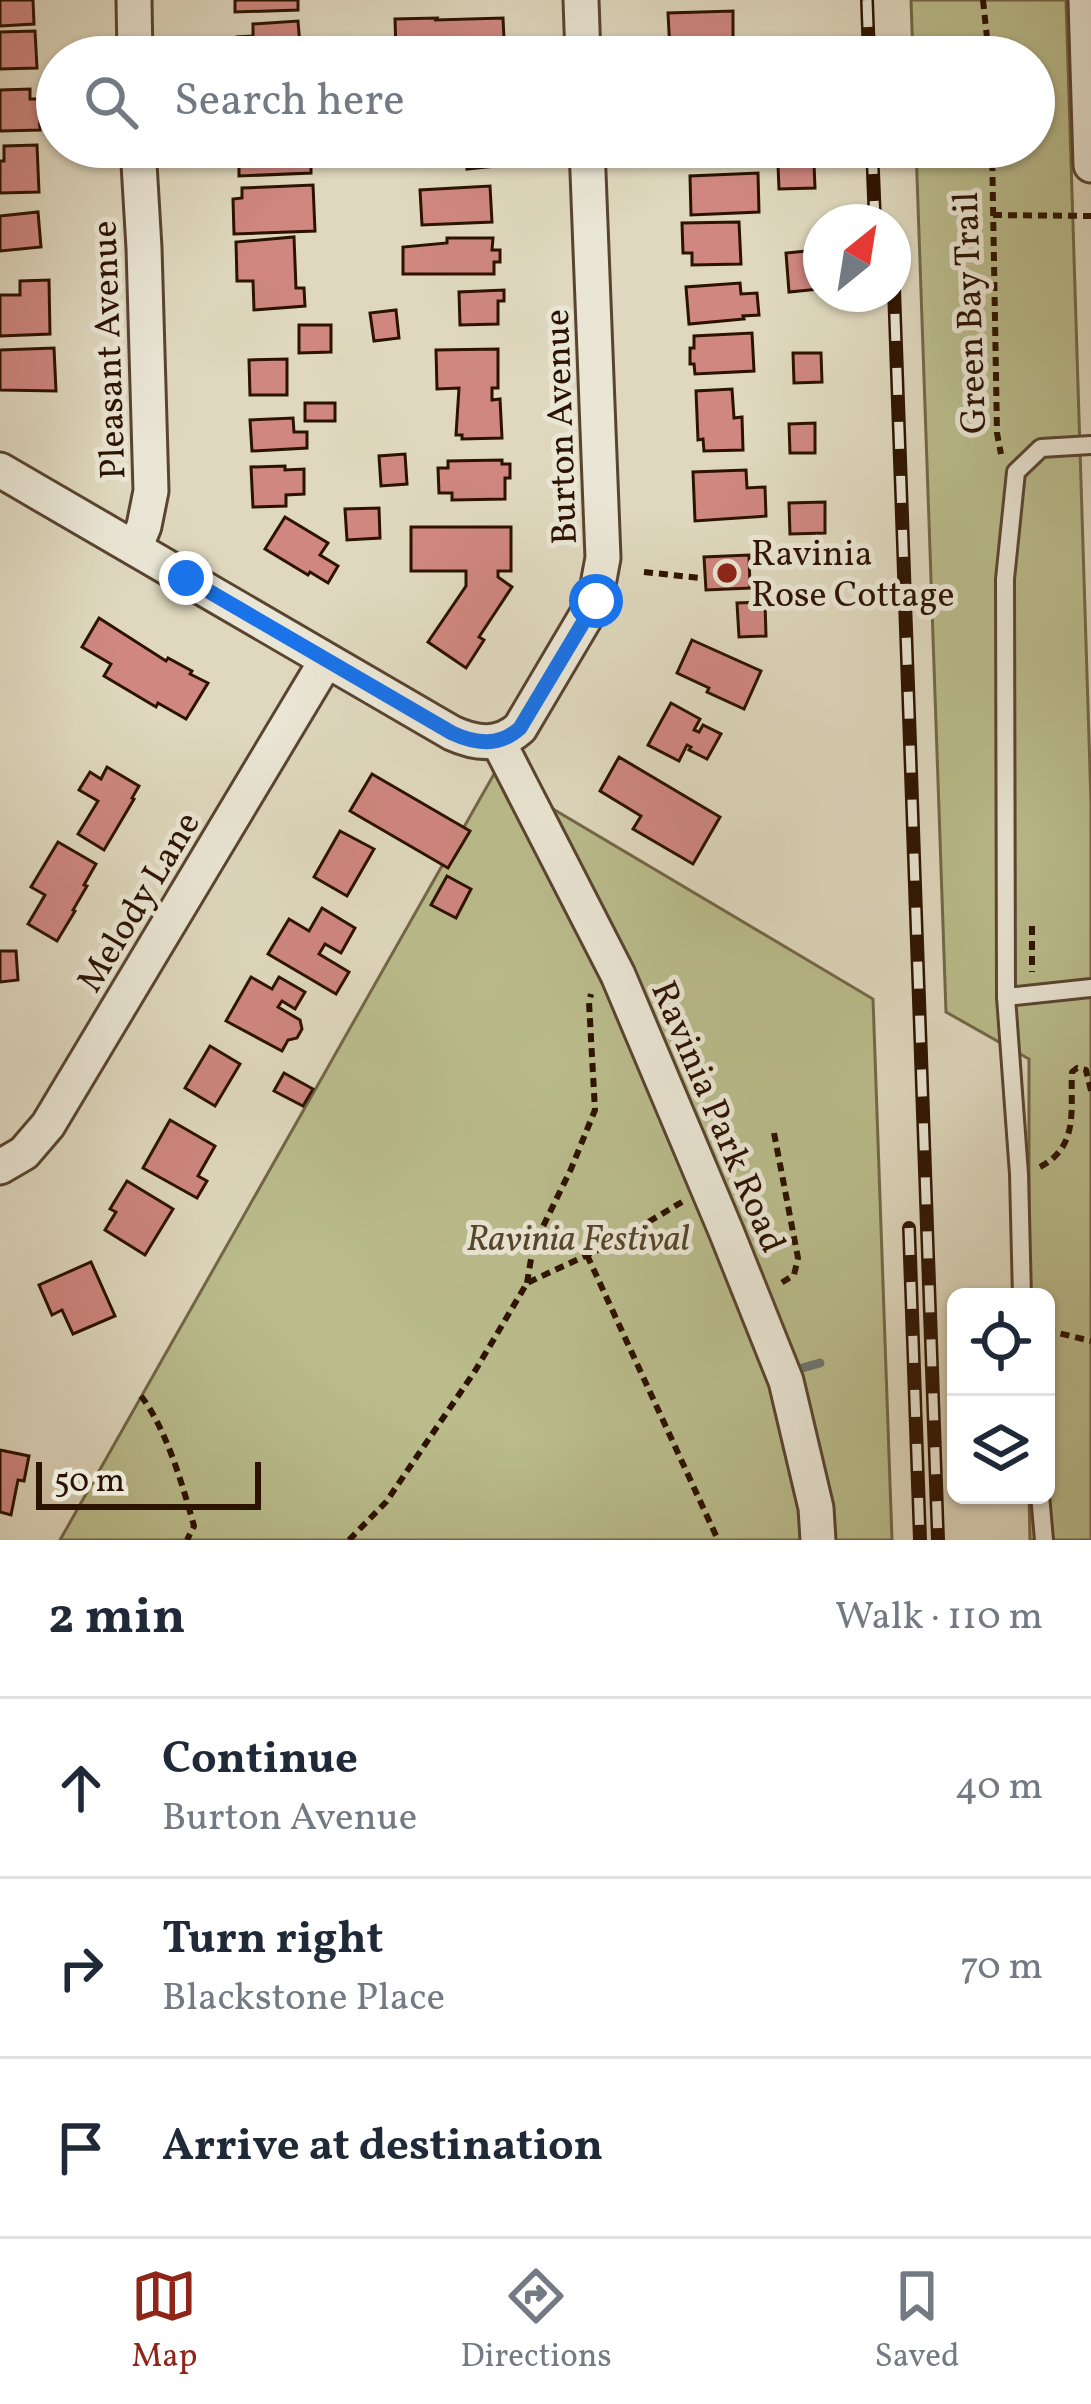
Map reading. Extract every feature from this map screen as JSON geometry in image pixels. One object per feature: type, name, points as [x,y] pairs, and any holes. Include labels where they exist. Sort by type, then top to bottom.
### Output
[{"type":"street","points":[[134,0],[135,36]]},
{"type":"street","points":[[580,0],[582,36]]},
{"type":"street","points":[[1086,0],[1091,165]]},
{"type":"street","name":"Pleasant Avenue","points":[[135,548],[151,491],[139,168]]},
{"type":"street","name":"Burton Avenue","points":[[498,741],[520,728],[596,601],[603,558],[587,168]]},
{"type":"street","points":[[0,470],[452,733],[475,743],[498,741]]},
{"type":"street","name":"Melody Lane","points":[[0,1167],[24,1153],[48,1125],[326,661]]},
{"type":"street","name":"Ravinia Park Road","points":[[498,741],[606,951],[752,1294],[786,1381],[817,1508],[818,1540]]},
{"type":"lane","points":[[1022,1288],[1006,997],[1004,580],[1016,472],[1041,448],[1091,445]]},
{"type":"lane","points":[[1006,997],[1091,988]]},
{"type":"lane","points":[[1041,1504],[1045,1540]]},
{"type":"path","points":[[982,0],[986,36]]},
{"type":"path","name":"Green Bay Trail","points":[[992,168],[998,451],[1016,472]]},
{"type":"path","points":[[992,215],[1091,216]]},
{"type":"path","points":[[644,572],[700,578]]},
{"type":"path","points":[[349,1540],[386,1502],[475,1371],[527,1283],[533,1247],[595,1110],[589,1002],[606,951]]},
{"type":"path","points":[[1019,1174],[1046,1164],[1069,1134],[1074,1112],[1072,1072],[1077,1068],[1086,1070],[1091,1091]]},
{"type":"path","points":[[752,1294],[794,1275],[798,1258],[774,1133]]},
{"type":"path","points":[[527,1283],[611,1244],[708,1186]]},
{"type":"path","points":[[587,1256],[718,1540]]},
{"type":"path","points":[[1055,1332],[1091,1341]]},
{"type":"path","points":[[141,1396],[158,1418],[186,1497],[194,1526],[187,1540]]},
{"type":"green space","points":[[911,0],[1066,0],[1091,803],[1091,1540],[1030,1540],[1029,1504],[1055,1504],[1055,1288],[1029,1288],[1029,1059],[946,1012],[917,168],[1055,168],[1055,36],[912,36]]},
{"type":"green space","name":"Ravinia Festival","points":[[494,774],[873,999],[892,1540],[60,1540]]},
{"type":"building","points":[[0,0],[33,0],[34,24],[0,26]]},
{"type":"building","points":[[235,0],[298,0],[298,10],[235,12]]},
{"type":"building","points":[[733,11],[733,36],[669,36],[668,13]]},
{"type":"building","points":[[503,18],[504,36],[396,36],[395,19]]},
{"type":"building","points":[[298,21],[299,36],[253,36],[253,24]]},
{"type":"building","points":[[35,31],[36,68],[0,69],[0,32]]},
{"type":"building","points":[[30,89],[30,99],[36,99],[36,130],[0,131],[0,90]]},
{"type":"building","points":[[36,145],[39,192],[0,193],[4,146]]},
{"type":"building","points":[[239,168],[311,168],[311,173],[239,176]]},
{"type":"building","points":[[778,168],[814,168],[815,188],[779,189]]},
{"type":"building","points":[[758,173],[759,212],[691,215],[690,176]]},
{"type":"building","points":[[313,185],[315,231],[234,234],[233,199],[242,198],[242,188]]},
{"type":"building","points":[[490,186],[492,222],[422,225],[420,190]]},
{"type":"building","points":[[38,212],[41,247],[0,251],[0,216]]},
{"type":"building","points":[[739,222],[741,264],[692,265],[692,253],[683,253],[682,223]]},
{"type":"building","points":[[294,237],[296,288],[304,288],[305,306],[254,310],[253,281],[237,281],[236,242]]},
{"type":"building","points":[[447,238],[493,238],[492,250],[500,250],[494,274],[403,274],[403,247],[447,243]]},
{"type":"building","points":[[803,251],[803,291],[789,292],[786,253]]},
{"type":"building","points":[[49,280],[50,334],[0,336],[0,295],[20,295],[20,281]]},
{"type":"building","points":[[740,283],[741,294],[757,293],[759,315],[689,324],[686,287]]},
{"type":"building","points":[[504,290],[504,301],[498,301],[498,324],[460,325],[459,292]]},
{"type":"building","points":[[396,310],[399,338],[374,341],[370,313]]},
{"type":"building","points":[[299,325],[331,325],[331,352],[299,353]]},
{"type":"building","points":[[752,333],[754,371],[695,374],[690,364],[694,336]]},
{"type":"building","points":[[54,348],[56,391],[0,390],[0,350]]},
{"type":"building","points":[[498,349],[498,388],[492,388],[492,400],[500,399],[502,438],[462,439],[456,435],[459,388],[437,389],[436,350]]},
{"type":"building","points":[[793,353],[821,353],[822,382],[794,383]]},
{"type":"building","points":[[287,359],[287,395],[250,395],[249,360]]},
{"type":"building","points":[[732,389],[734,418],[742,417],[743,450],[704,451],[703,439],[698,440],[696,391]]},
{"type":"building","points":[[305,403],[335,403],[335,421],[305,421]]},
{"type":"building","points":[[293,418],[294,432],[307,432],[307,448],[252,451],[250,420]]},
{"type":"building","points":[[815,423],[815,453],[790,453],[789,424]]},
{"type":"building","points":[[405,454],[407,484],[381,486],[379,456]]},
{"type":"building","points":[[502,460],[510,464],[505,499],[452,500],[452,493],[439,493],[438,468],[448,468],[448,461]]},
{"type":"building","points":[[285,466],[285,470],[304,469],[304,494],[286,495],[286,506],[253,507],[251,467]]},
{"type":"building","points":[[746,470],[747,488],[765,487],[766,516],[695,521],[693,472]]},
{"type":"building","points":[[825,502],[825,533],[790,534],[789,503]]},
{"type":"building","points":[[379,508],[380,538],[347,540],[345,509]]},
{"type":"building","points":[[285,517],[328,543],[320,555],[338,566],[328,583],[265,549]]},
{"type":"building","points":[[411,527],[511,527],[511,571],[498,571],[498,577],[512,587],[479,637],[484,640],[466,668],[428,642],[466,586],[466,571],[411,571]]},
{"type":"building","name":"Ravinia Rose Cottage","points":[[749,555],[750,588],[706,590],[704,557]]},
{"type":"building","points":[[765,602],[766,636],[739,637],[737,603]]},
{"type":"building","points":[[99,618],[208,683],[186,719],[104,676],[111,664],[82,647]]},
{"type":"building","points":[[692,640],[761,671],[744,709],[677,673]]},
{"type":"building","points":[[671,703],[700,719],[694,730],[699,732],[703,725],[721,734],[707,759],[687,745],[679,761],[648,745]]},
{"type":"building","points":[[619,757],[720,817],[693,864],[633,829],[641,816],[600,791]]},
{"type":"building","points":[[107,767],[139,786],[104,850],[78,834],[98,801],[79,790],[90,772],[101,779]]},
{"type":"building","points":[[372,774],[470,831],[448,868],[350,811]]},
{"type":"building","points":[[340,831],[374,849],[347,896],[314,877]]},
{"type":"building","points":[[58,842],[96,864],[57,941],[28,924],[45,895],[31,887]]},
{"type":"building","points":[[447,876],[471,889],[456,918],[431,905]]},
{"type":"building","points":[[322,908],[355,928],[341,953],[325,944],[319,954],[349,972],[336,994],[268,954],[289,919],[309,931]]},
{"type":"building","points":[[0,951],[16,951],[18,980],[0,982]]},
{"type":"building","points":[[251,977],[272,989],[279,977],[305,992],[295,1009],[282,1001],[278,1007],[300,1020],[302,1029],[282,1051],[226,1021]]},
{"type":"building","points":[[210,1046],[240,1064],[215,1106],[185,1088]]},
{"type":"building","points":[[284,1073],[313,1089],[303,1106],[274,1091]]},
{"type":"building","points":[[170,1120],[215,1146],[198,1176],[207,1181],[197,1198],[143,1168]]},
{"type":"building","points":[[127,1181],[173,1209],[145,1255],[105,1230],[116,1212],[110,1209]]},
{"type":"building","points":[[91,1262],[115,1316],[73,1334],[62,1310],[52,1315],[39,1285]]},
{"type":"building","points":[[0,1450],[29,1456],[11,1515],[0,1512]]},
{"type":"waterway","points":[[795,1370],[820,1363]]},
{"type":"railway","points":[[867,0],[868,36]]},
{"type":"railway","points":[[873,168],[874,204]]},
{"type":"railway","points":[[895,312],[938,1540]]},
{"type":"railway","points":[[909,1228],[920,1540]]},
{"type":"place","name":"Ravinia Rose Cottage","points":[[727,573]]},
{"type":"route","points":[[186,578],[475,743],[498,741],[520,728],[596,601]]}]
